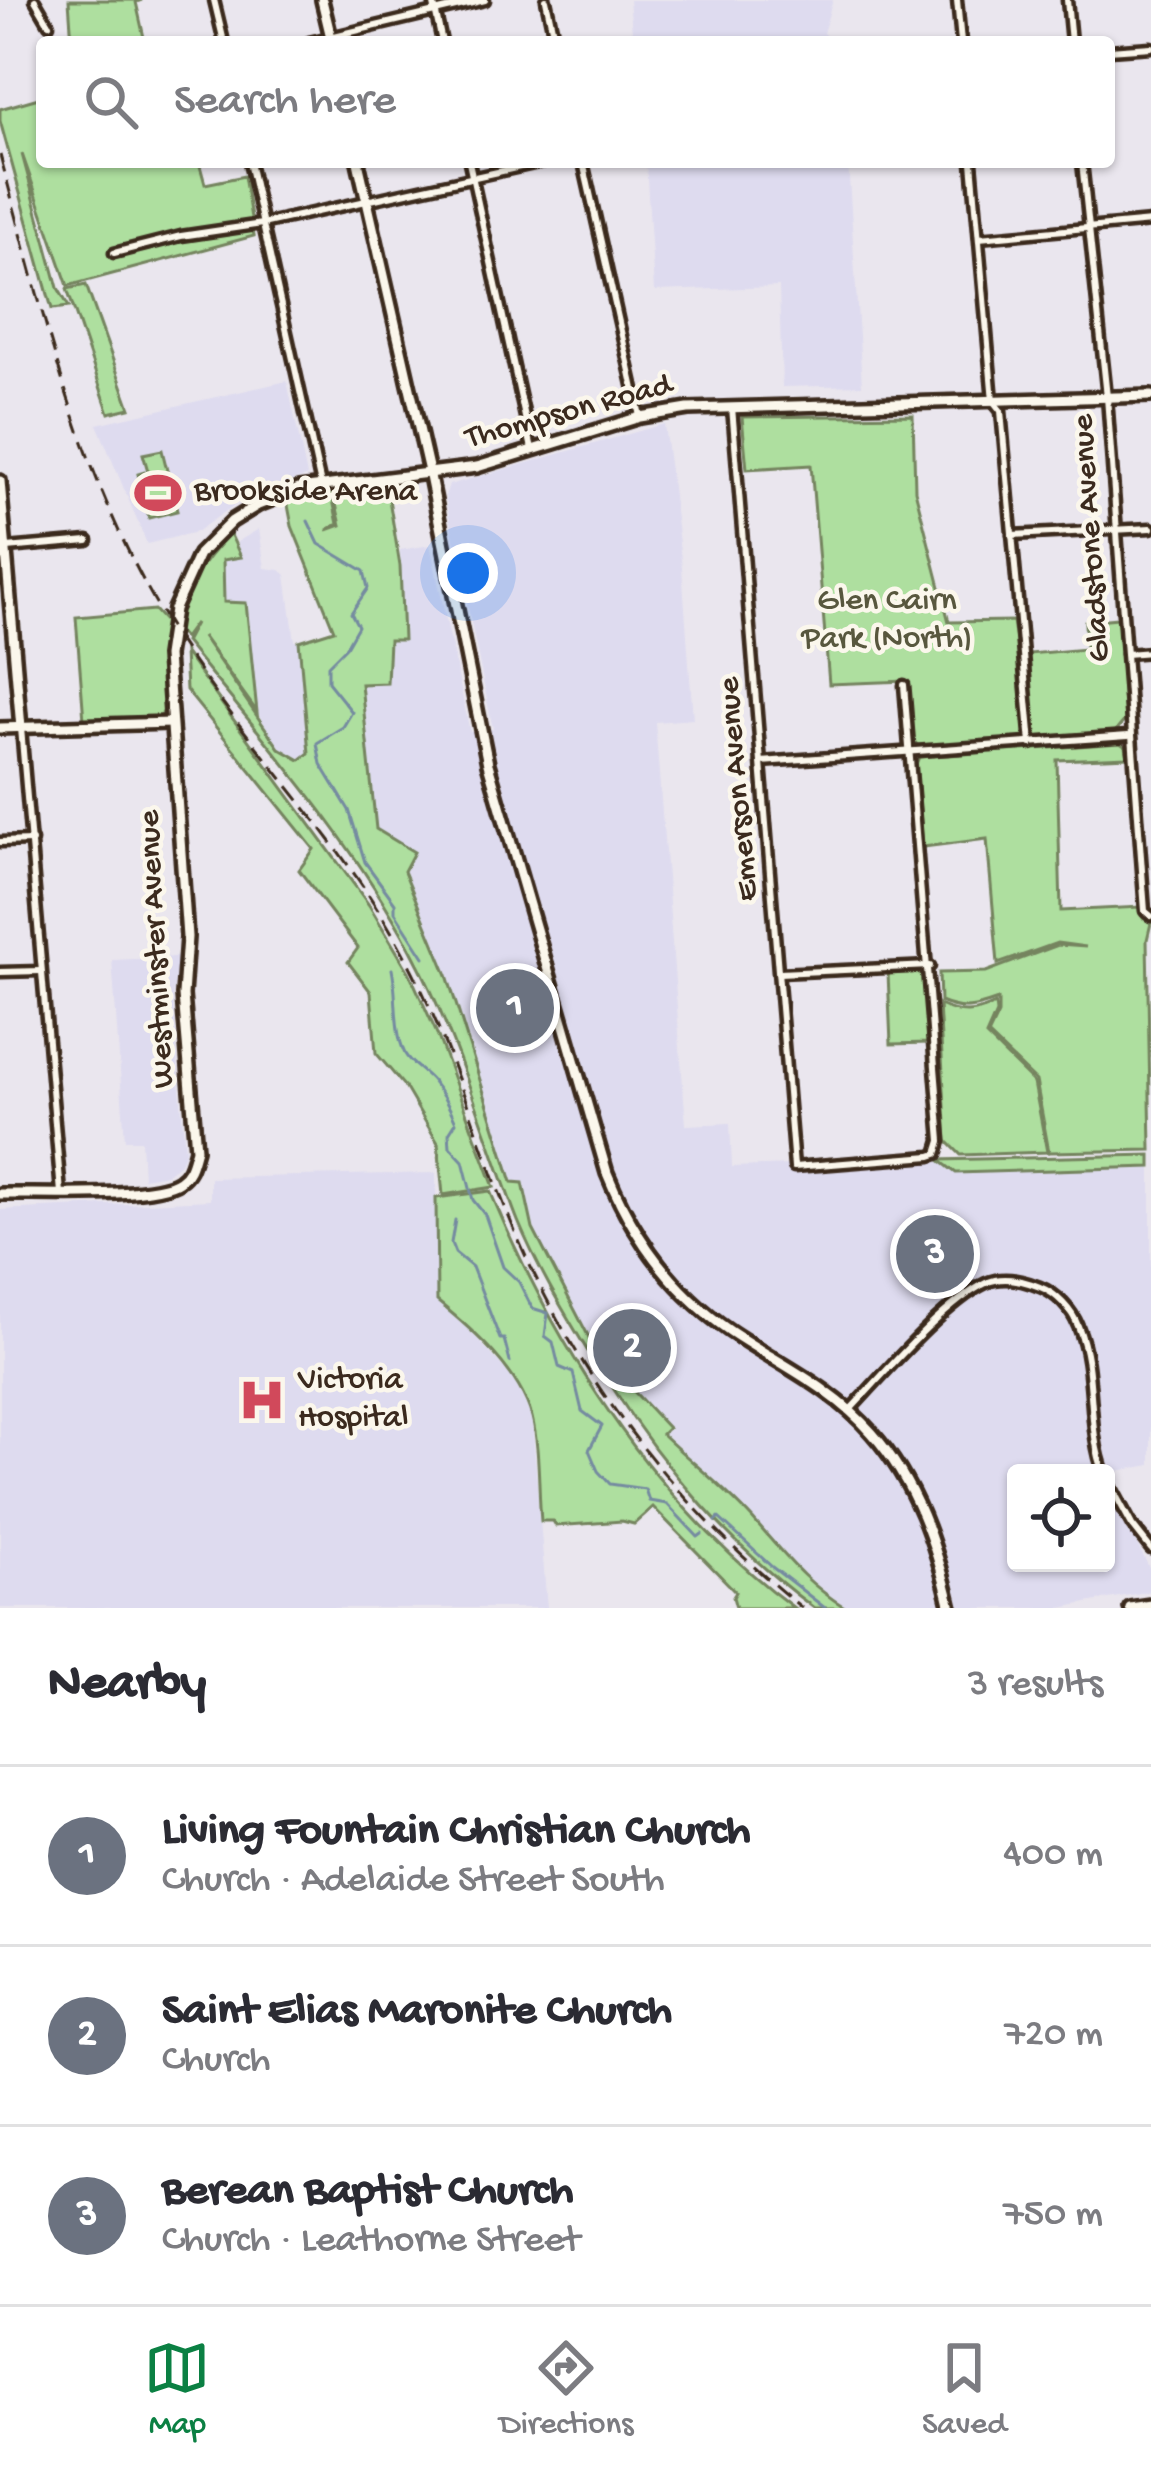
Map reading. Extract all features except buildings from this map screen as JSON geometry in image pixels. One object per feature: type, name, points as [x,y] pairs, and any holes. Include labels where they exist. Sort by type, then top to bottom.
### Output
[{"type":"street","points":[[35,0],[49,24]]},
{"type":"street","points":[[214,0],[223,36]]},
{"type":"street","points":[[322,0],[331,36]]},
{"type":"street","points":[[433,0],[441,36]]},
{"type":"street","points":[[346,36],[485,0]]},
{"type":"street","points":[[546,0],[554,36]]},
{"type":"street","points":[[957,0],[960,36]]},
{"type":"street","points":[[1067,0],[1070,36]]},
{"type":"street","points":[[1115,50],[1151,47]]},
{"type":"street","points":[[250,168],[321,485]]},
{"type":"street","points":[[359,168],[501,817],[620,1205],[657,1264],[688,1296],[732,1332],[794,1368],[849,1411],[880,1443],[910,1486],[927,1524],[950,1605]]},
{"type":"street","points":[[470,168],[532,449]]},
{"type":"street","points":[[114,253],[515,168]]},
{"type":"street","points":[[584,168],[640,417]]},
{"type":"street","points":[[973,168],[1031,744]]},
{"type":"street","name":"Gladstone Avenue","points":[[1083,168],[1107,398],[1130,735],[1148,914]]},
{"type":"street","points":[[979,238],[1151,222]]},
{"type":"street","name":"Thompson Road","points":[[171,723],[166,656],[169,626],[183,584],[214,535],[258,505],[321,485],[383,476],[430,476],[640,417],[733,407],[1151,396]]},
{"type":"street","name":"Emerson Avenue","points":[[733,407],[794,1167],[937,1154],[941,1141],[929,966]]},
{"type":"street","points":[[0,481],[61,1192],[0,1194]]},
{"type":"street","points":[[1012,535],[1151,528]]},
{"type":"street","points":[[7,548],[88,541]]},
{"type":"street","points":[[1126,653],[1151,652]]},
{"type":"street","points":[[779,973],[929,966],[904,685]]},
{"type":"street","points":[[0,728],[171,723]]},
{"type":"street","name":"Westminster Avenue","points":[[61,1192],[141,1191],[175,1185],[189,1172],[196,1146],[183,994],[187,943],[171,723]]},
{"type":"street","points":[[761,762],[1130,735]]},
{"type":"street","points":[[0,842],[32,841]]},
{"type":"street","points":[[0,972],[41,971]]},
{"type":"street","points":[[849,1411],[911,1345],[973,1292],[1000,1280],[1025,1282],[1047,1289],[1078,1323],[1103,1464]]},
{"type":"street","points":[[1115,1497],[1151,1550]]},
{"type":"street","points":[[1130,1608],[1151,1605]]},
{"type":"shaded area","points":[[629,0],[833,0],[823,33],[826,36],[632,36]]},
{"type":"shaded area","points":[[646,168],[848,168],[862,385],[782,387],[779,287],[654,291]]},
{"type":"shaded area","points":[[287,381],[307,476],[246,497],[196,532],[147,544],[97,424]]},
{"type":"shaded area","points":[[664,424],[682,567],[693,719],[655,722],[686,1125],[730,1123],[732,1167],[939,1160],[956,1173],[1151,1167],[1151,1465],[1115,1471],[1115,1464],[1007,1464],[1007,1572],[1115,1572],[1115,1502],[1151,1571],[1151,1591],[1060,1608],[846,1608],[798,1572],[759,1525],[661,1434],[668,1427],[596,1351],[533,1229],[523,1183],[512,1182],[447,975],[404,871],[376,829],[361,683],[387,683],[389,640],[402,639],[400,550],[430,545],[470,732],[493,729],[445,496],[449,485]]},
{"type":"shaded area","points":[[259,529],[265,568],[286,575],[295,641],[299,641],[310,754],[300,761],[279,748],[257,712],[246,604],[224,603],[223,560],[240,557],[237,542]]},
{"type":"shaded area","points":[[178,957],[173,997],[185,1152],[167,1174],[143,1178],[141,1140],[125,1140],[112,960]]},
{"type":"shaded area","name":"Victoria Hospital","points":[[436,1173],[437,1301],[516,1381],[532,1419],[547,1608],[0,1608],[0,1210],[210,1200],[210,1178]]},
{"type":"green space","points":[[69,0],[142,0],[136,2],[144,36],[72,36]]},
{"type":"green space","points":[[36,99],[36,168],[201,168],[205,184],[244,176],[254,236],[68,286],[22,154],[58,288],[69,307],[52,309],[0,109]]},
{"type":"green space","points":[[86,285],[130,408],[109,413],[67,289]]},
{"type":"green space","name":"Glen Cairn Park (North)","points":[[913,415],[915,490],[949,622],[1013,621],[1018,655],[1086,649],[1085,621],[1118,618],[1125,720],[1115,732],[920,747],[914,742],[907,681],[829,684],[811,465],[747,469],[742,417]]},
{"type":"green space","name":"Brookside Arena","points":[[162,450],[177,511],[149,518],[138,474],[148,471],[143,454]]},
{"type":"green space","points":[[387,487],[400,566],[403,640],[389,640],[387,683],[361,684],[376,829],[414,852],[404,871],[447,975],[512,1182],[523,1183],[533,1229],[604,1360],[596,1365],[526,1240],[469,1084],[411,950],[362,868],[306,791],[185,642],[195,623],[184,638],[176,629],[195,577],[230,533],[241,557],[223,560],[224,602],[246,603],[257,712],[202,636],[279,748],[300,760],[309,753],[299,641],[334,630],[292,526],[287,500],[331,490],[338,524],[327,530],[341,525],[334,496]]},
{"type":"green space","points":[[154,610],[165,622],[164,711],[159,717],[84,720],[76,617]]},
{"type":"green space","points":[[184,652],[369,905],[409,972],[494,1187],[443,1195],[438,1143],[405,1087],[376,1053],[371,992],[348,962],[358,948],[299,870],[314,849],[186,690]]},
{"type":"green space","points":[[1120,743],[1128,757],[1057,760],[1061,911],[1141,907],[1143,918],[1151,923],[1147,940],[1151,1150],[1049,1152],[1036,1081],[988,1035],[998,1014],[998,1000],[969,1008],[940,1002],[939,973],[986,972],[1058,945],[1086,947],[1057,943],[998,964],[987,839],[923,847],[916,764],[919,757]]},
{"type":"green space","points":[[916,972],[926,978],[929,1043],[891,1044],[888,973]]},
{"type":"green space","points":[[995,1004],[986,1036],[1034,1083],[1047,1152],[961,1155],[947,1141],[939,1005],[967,1012]]},
{"type":"green space","points":[[1151,1155],[1151,1167],[956,1173],[939,1160]]},
{"type":"green space","points":[[490,1191],[546,1308],[615,1420],[697,1521],[794,1608],[736,1608],[736,1592],[653,1507],[634,1524],[556,1526],[553,1521],[541,1521],[536,1442],[526,1400],[494,1353],[437,1301],[436,1198]]},
{"type":"green space","points":[[626,1383],[668,1428],[662,1434],[736,1501],[808,1580],[846,1608],[814,1608],[729,1534],[654,1447],[611,1385],[620,1387]]},
{"type":"waterway","points":[[308,521],[319,544],[364,571],[368,588],[351,613],[358,626],[328,665],[328,682],[352,712],[343,727],[317,743],[321,764],[349,810],[365,862],[395,903],[395,912],[424,957]]},
{"type":"waterway","points":[[392,969],[405,1054],[432,1081],[448,1106],[456,1122],[449,1133],[450,1147],[463,1161],[473,1200],[485,1215],[503,1267],[519,1282],[532,1308],[548,1313],[545,1336],[553,1342],[559,1367],[573,1373],[582,1411],[602,1426],[589,1450],[598,1471],[610,1484],[645,1489],[649,1501],[667,1504],[698,1537],[702,1534]]},
{"type":"waterway","points":[[455,1220],[451,1243],[472,1267],[510,1362]]},
{"type":"waterway","points":[[716,1521],[719,1518],[825,1608]]},
{"type":"railway","points":[[0,155],[68,399],[140,575],[199,670],[347,863],[399,945],[432,1012],[536,1278],[597,1384],[670,1481],[802,1608]]},
{"type":"place","name":"Brookside Arena","points":[[158,493]]},
{"type":"place","name":"Living Fountain Christian Church","points":[[515,1008]]},
{"type":"place","name":"Berean Baptist Church","points":[[935,1254]]},
{"type":"place","name":"Saint Elias Maronite Church","points":[[632,1348]]},
{"type":"place","name":"Victoria Hospital","points":[[262,1400]]}]
